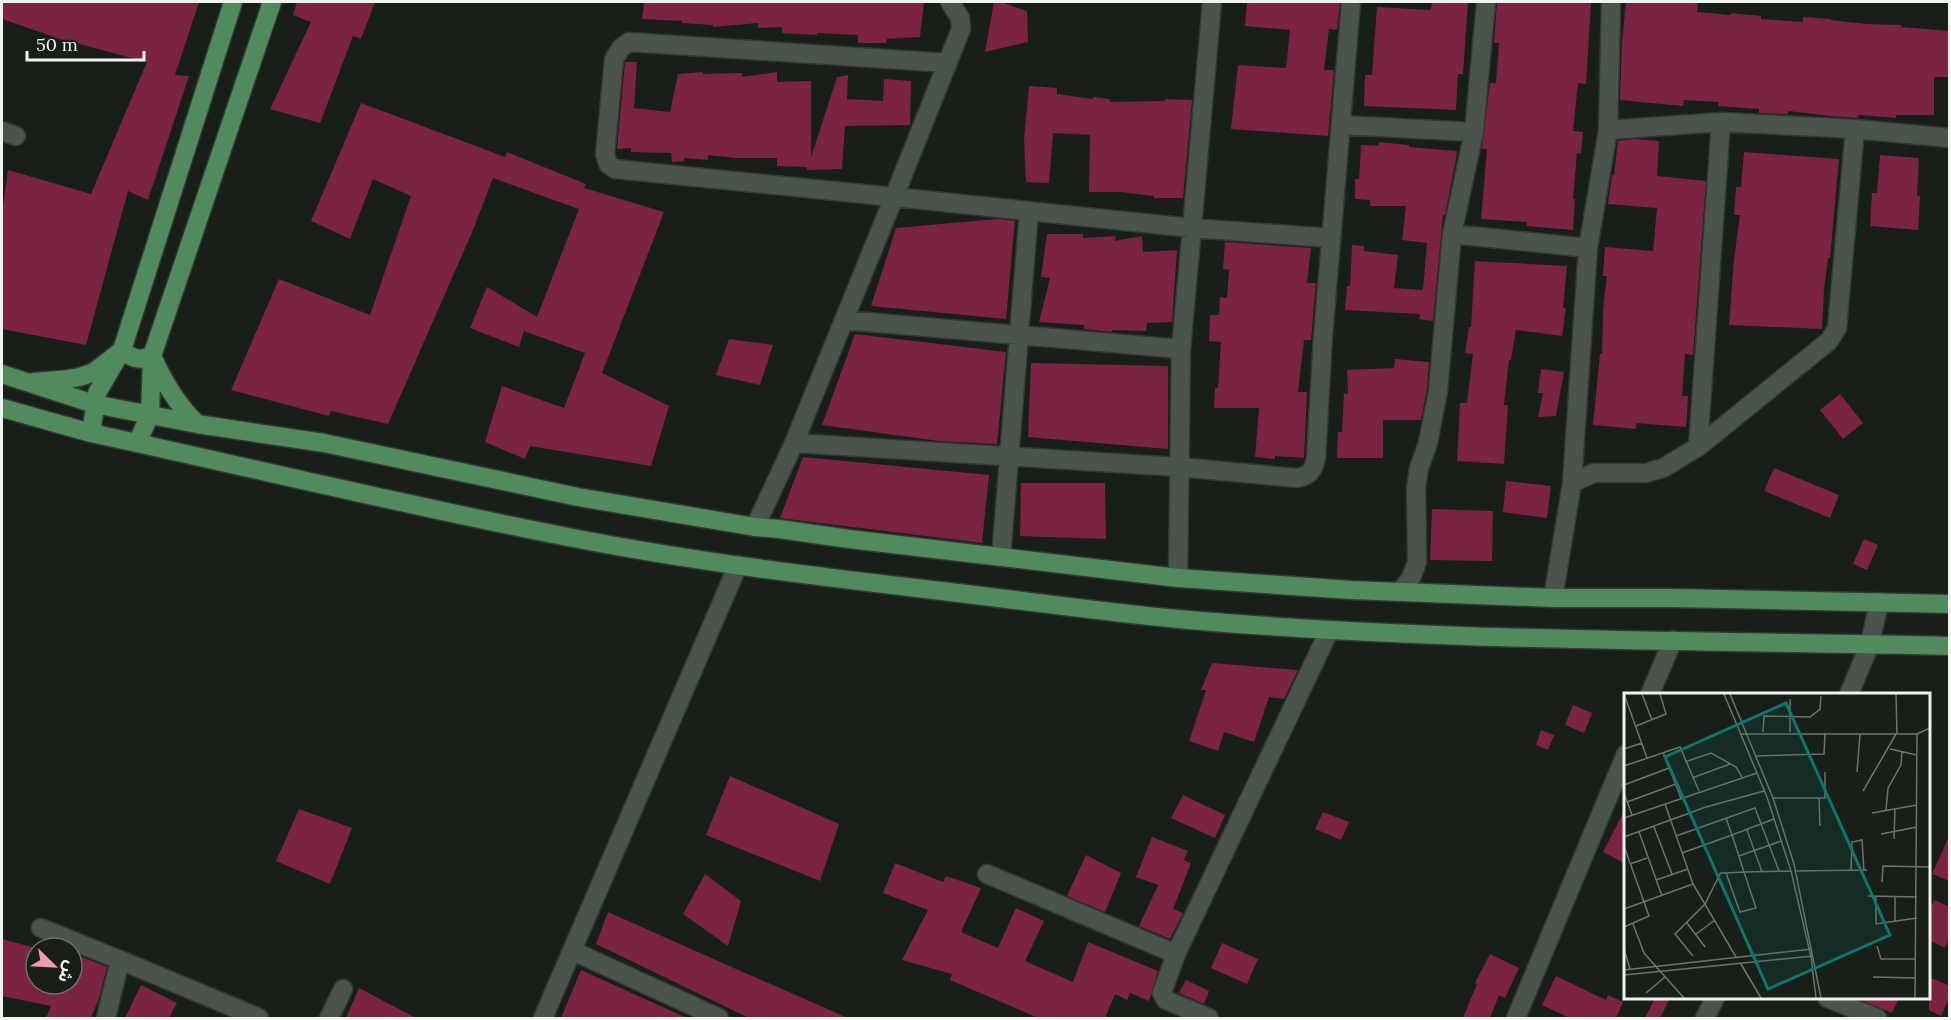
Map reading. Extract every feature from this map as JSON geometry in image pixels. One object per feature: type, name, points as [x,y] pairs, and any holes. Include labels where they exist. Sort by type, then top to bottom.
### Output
[{"type":"main road","points":[[91,433],[94,404],[102,382],[122,350],[233,2]]},
{"type":"main road","points":[[137,443],[150,415],[152,356],[272,2]]},
{"type":"main road","points":[[122,350],[135,359],[142,360],[152,356]]},
{"type":"main road","points":[[28,382],[82,376],[94,371],[122,350]]},
{"type":"main road","points":[[152,356],[173,398],[197,424]]},
{"type":"main road","points":[[2,374],[94,404],[197,424],[324,443],[578,497],[755,527],[830,537],[1178,578],[1400,592],[1553,598],[1950,604]]},
{"type":"main road","points":[[2,408],[91,433],[571,538],[825,577],[1174,618],[1329,631],[1552,639],[1950,646]]},
{"type":"street","points":[[755,527],[794,443],[961,29],[960,18],[950,2]]},
{"type":"street","points":[[1178,578],[1182,349],[1212,2]]},
{"type":"street","points":[[794,443],[1179,467],[1297,478],[1304,477],[1311,472],[1316,458],[1323,336],[1351,2]]},
{"type":"street","points":[[1400,592],[1411,578],[1417,562],[1416,489],[1438,391],[1452,234],[1474,132],[1486,2]]},
{"type":"street","points":[[1553,598],[1572,483],[1588,248],[1608,130],[1611,2]]},
{"type":"street","points":[[948,63],[629,42],[621,48],[614,59],[605,154],[608,164],[615,170],[1192,228],[1331,238]]},
{"type":"street","points":[[1608,130],[1721,122],[1855,129],[1950,138]]},
{"type":"street","points":[[1698,447],[1721,122]]},
{"type":"street","points":[[1341,125],[1474,132]]},
{"type":"street","points":[[1572,483],[1594,473],[1646,473],[1663,468],[1698,447],[1834,335],[1837,328],[1855,129]]},
{"type":"street","points":[[1001,557],[1029,211]]},
{"type":"street","points":[[1452,234],[1588,248]]},
{"type":"street","points":[[844,320],[1182,349]]},
{"type":"street","points":[[543,1018],[738,565]]},
{"type":"street","points":[[1849,693],[1870,644],[1879,602]]},
{"type":"street","points":[[1209,1018],[1163,997],[1162,993],[1176,954],[1329,631]]},
{"type":"street","points":[[1650,693],[1673,640]]},
{"type":"street","points":[[1516,1018],[1624,759]]},
{"type":"street","points":[[987,874],[1176,954]]},
{"type":"street","points":[[41,928],[259,1018]]},
{"type":"street","points":[[573,951],[719,1018]]},
{"type":"street","points":[[106,1018],[120,960]]},
{"type":"street","points":[[329,1018],[343,989]]},
{"type":"street","points":[[1705,1018],[1714,999]]},
{"type":"street","points":[[1829,999],[1877,1018]]},
{"type":"building","points":[[2,2],[199,2],[175,75],[189,76],[148,200],[128,191],[86,345],[2,329],[2,214],[8,170],[91,194],[147,62],[60,39],[5,20],[2,17]]},
{"type":"building","points":[[297,2],[375,2],[361,39],[353,36],[320,123],[270,109],[311,22],[293,15]]},
{"type":"building","points":[[644,2],[924,2],[920,37],[887,39],[886,43],[858,43],[858,35],[782,33],[782,27],[758,28],[758,23],[713,27],[713,25],[682,23],[682,21],[642,19]]},
{"type":"building","points":[[994,2],[1001,2],[1027,11],[1028,42],[985,52]]},
{"type":"building","points":[[1247,2],[1340,2],[1337,30],[1329,29],[1324,70],[1334,70],[1328,136],[1231,129],[1238,65],[1286,68],[1290,30],[1245,26]]},
{"type":"building","points":[[1432,2],[1468,2],[1463,74],[1458,74],[1456,110],[1364,106],[1365,75],[1372,75],[1377,7],[1431,10]]},
{"type":"building","points":[[1497,2],[1591,2],[1586,84],[1578,83],[1573,131],[1583,132],[1581,154],[1577,153],[1573,230],[1527,226],[1527,222],[1481,219],[1487,149],[1482,149],[1482,147],[1490,83],[1496,83],[1499,43],[1494,43]]},
{"type":"building","points":[[1626,2],[1698,3],[1697,12],[1731,15],[1731,13],[1761,16],[1761,19],[1803,22],[1803,17],[1831,19],[1950,31],[1950,77],[1934,77],[1934,115],[1896,115],[1896,118],[1859,115],[1858,118],[1788,111],[1788,114],[1759,113],[1759,109],[1718,106],[1719,102],[1684,100],[1683,106],[1620,100]]},
{"type":"building","points":[[625,62],[637,62],[634,108],[670,112],[678,74],[742,73],[742,77],[777,72],[777,82],[811,81],[811,157],[837,77],[848,75],[847,99],[883,101],[884,79],[911,81],[910,125],[845,126],[842,169],[807,170],[807,167],[777,166],[777,158],[735,158],[708,155],[708,160],[684,158],[684,161],[672,162],[671,153],[631,152],[631,148],[617,149]]},
{"type":"building","points":[[1029,86],[1057,88],[1057,94],[1109,99],[1110,102],[1192,100],[1183,198],[1154,198],[1154,196],[1121,192],[1089,192],[1090,135],[1053,133],[1049,183],[1026,182],[1024,138]]},
{"type":"building","points":[[361,103],[505,157],[507,152],[586,184],[584,188],[664,212],[602,373],[669,406],[651,466],[530,446],[525,459],[485,442],[502,386],[564,408],[585,353],[524,331],[519,347],[470,328],[487,287],[537,317],[579,209],[493,178],[473,230],[388,424],[331,411],[329,416],[231,390],[279,279],[370,315],[411,196],[373,179],[350,239],[311,221]]},
{"type":"building","points":[[1636,139],[1659,141],[1657,176],[1706,181],[1693,355],[1685,354],[1682,396],[1688,396],[1686,427],[1636,423],[1636,429],[1593,425],[1600,354],[1602,354],[1603,309],[1607,276],[1603,276],[1605,247],[1653,251],[1657,208],[1608,204],[1618,141]]},
{"type":"building","points":[[1379,142],[1457,151],[1445,215],[1443,215],[1433,321],[1419,319],[1420,314],[1345,310],[1347,286],[1350,286],[1352,245],[1364,246],[1364,251],[1398,255],[1394,288],[1423,290],[1427,243],[1402,240],[1406,206],[1370,206],[1370,200],[1355,199],[1355,179],[1359,179],[1361,145],[1378,146]]},
{"type":"building","points":[[1744,152],[1839,159],[1830,258],[1828,258],[1824,290],[1822,329],[1729,325],[1740,215],[1734,215],[1736,187],[1741,187]]},
{"type":"building","points":[[1880,155],[1919,158],[1918,230],[1870,226],[1872,193],[1877,193]]},
{"type":"building","points":[[997,219],[1015,221],[1006,319],[871,306],[896,228]]},
{"type":"building","points":[[1047,234],[1083,234],[1083,238],[1116,236],[1115,241],[1142,236],[1143,252],[1177,250],[1172,322],[1147,323],[1146,331],[1112,330],[1112,332],[1084,329],[1084,325],[1039,322],[1050,278],[1041,277]]},
{"type":"building","points":[[1225,242],[1311,248],[1307,283],[1316,283],[1311,340],[1304,340],[1298,392],[1307,392],[1304,458],[1255,457],[1259,408],[1214,408],[1215,388],[1218,388],[1221,342],[1209,341],[1210,315],[1219,315],[1220,297],[1227,298],[1229,270],[1223,269]]},
{"type":"building","points":[[1475,261],[1567,266],[1563,308],[1566,308],[1562,336],[1516,330],[1511,360],[1509,360],[1504,405],[1508,405],[1504,464],[1457,461],[1460,403],[1467,403],[1473,354],[1465,353],[1469,327],[1471,327]]},
{"type":"building","points":[[855,334],[1006,352],[997,444],[939,441],[822,425]]},
{"type":"building","points":[[729,339],[773,345],[760,385],[716,375]]},
{"type":"building","points":[[1395,359],[1429,362],[1421,420],[1383,420],[1383,458],[1337,458],[1338,432],[1342,432],[1344,393],[1348,394],[1347,370],[1394,368]]},
{"type":"building","points":[[1031,363],[1168,366],[1168,449],[1028,437]]},
{"type":"building","points":[[1541,369],[1564,372],[1556,416],[1538,417],[1543,393],[1538,393]]},
{"type":"building","points":[[1840,394],[1863,423],[1843,439],[1820,410]]},
{"type":"building","points":[[803,457],[989,475],[982,543],[780,518]]},
{"type":"building","points":[[1774,468],[1839,495],[1830,518],[1764,491]]},
{"type":"building","points":[[1506,481],[1551,486],[1547,518],[1503,512]]},
{"type":"building","points":[[1021,483],[1105,483],[1106,539],[1020,536]]},
{"type":"building","points":[[1432,509],[1493,511],[1492,561],[1430,560]]},
{"type":"building","points":[[1864,539],[1878,545],[1867,570],[1853,564]]},
{"type":"building","points":[[1212,663],[1298,670],[1284,699],[1269,697],[1254,742],[1224,732],[1218,751],[1189,741],[1206,690],[1201,690]]},
{"type":"building","points":[[1573,705],[1592,713],[1584,733],[1565,725]]},
{"type":"building","points":[[1541,730],[1554,735],[1548,750],[1536,745]]},
{"type":"building","points":[[730,776],[839,824],[820,881],[706,835]]},
{"type":"building","points":[[1183,795],[1225,815],[1215,838],[1171,818]]},
{"type":"building","points":[[299,809],[352,828],[330,884],[276,861]]},
{"type":"building","points":[[1624,811],[1624,863],[1603,852]]},
{"type":"building","points":[[1323,812],[1349,822],[1341,840],[1315,829]]},
{"type":"building","points":[[1950,834],[1950,881],[1932,874]]},
{"type":"building","points":[[1152,837],[1188,851],[1184,860],[1191,863],[1173,909],[1183,913],[1170,939],[1139,926],[1158,885],[1136,877]]},
{"type":"building","points":[[1086,855],[1121,873],[1105,912],[1067,896]]},
{"type":"building","points":[[895,863],[943,882],[946,876],[981,888],[961,932],[998,948],[1016,908],[1044,921],[1025,961],[1073,982],[1088,942],[1158,971],[1149,1001],[1130,993],[1127,1000],[1115,994],[1105,1018],[1038,1018],[950,980],[952,974],[902,960],[928,910],[883,893]]},
{"type":"building","points":[[705,874],[741,901],[728,946],[683,914]]},
{"type":"building","points":[[1934,900],[1950,907],[1950,937],[1945,948],[1930,940],[1930,909]]},
{"type":"building","points":[[608,912],[848,1018],[749,1018],[596,944]]},
{"type":"building","points":[[2,939],[24,945],[24,996],[84,996],[84,958],[107,967],[91,1018],[46,1018],[51,1006],[2,996]]},
{"type":"building","points":[[1222,943],[1258,959],[1247,984],[1211,968]]},
{"type":"building","points":[[1490,954],[1519,968],[1505,998],[1499,995],[1490,1018],[1463,1018],[1477,984],[1475,983]]},
{"type":"building","points":[[581,970],[687,1018],[561,1018]]},
{"type":"building","points":[[1556,976],[1606,1000],[1608,995],[1623,1002],[1616,1018],[1570,1018],[1542,1005]]},
{"type":"building","points":[[1930,977],[1950,986],[1950,997],[1941,1016],[1929,1010]]},
{"type":"building","points":[[1186,980],[1209,991],[1204,1004],[1179,993]]},
{"type":"building","points":[[141,985],[177,1003],[169,1018],[125,1018]]},
{"type":"building","points":[[359,988],[416,1018],[346,1018]]},
{"type":"building","points":[[1654,999],[1670,999],[1660,1018],[1645,1018]]},
{"type":"building","points":[[1858,999],[1899,999],[1892,1013]]}]
